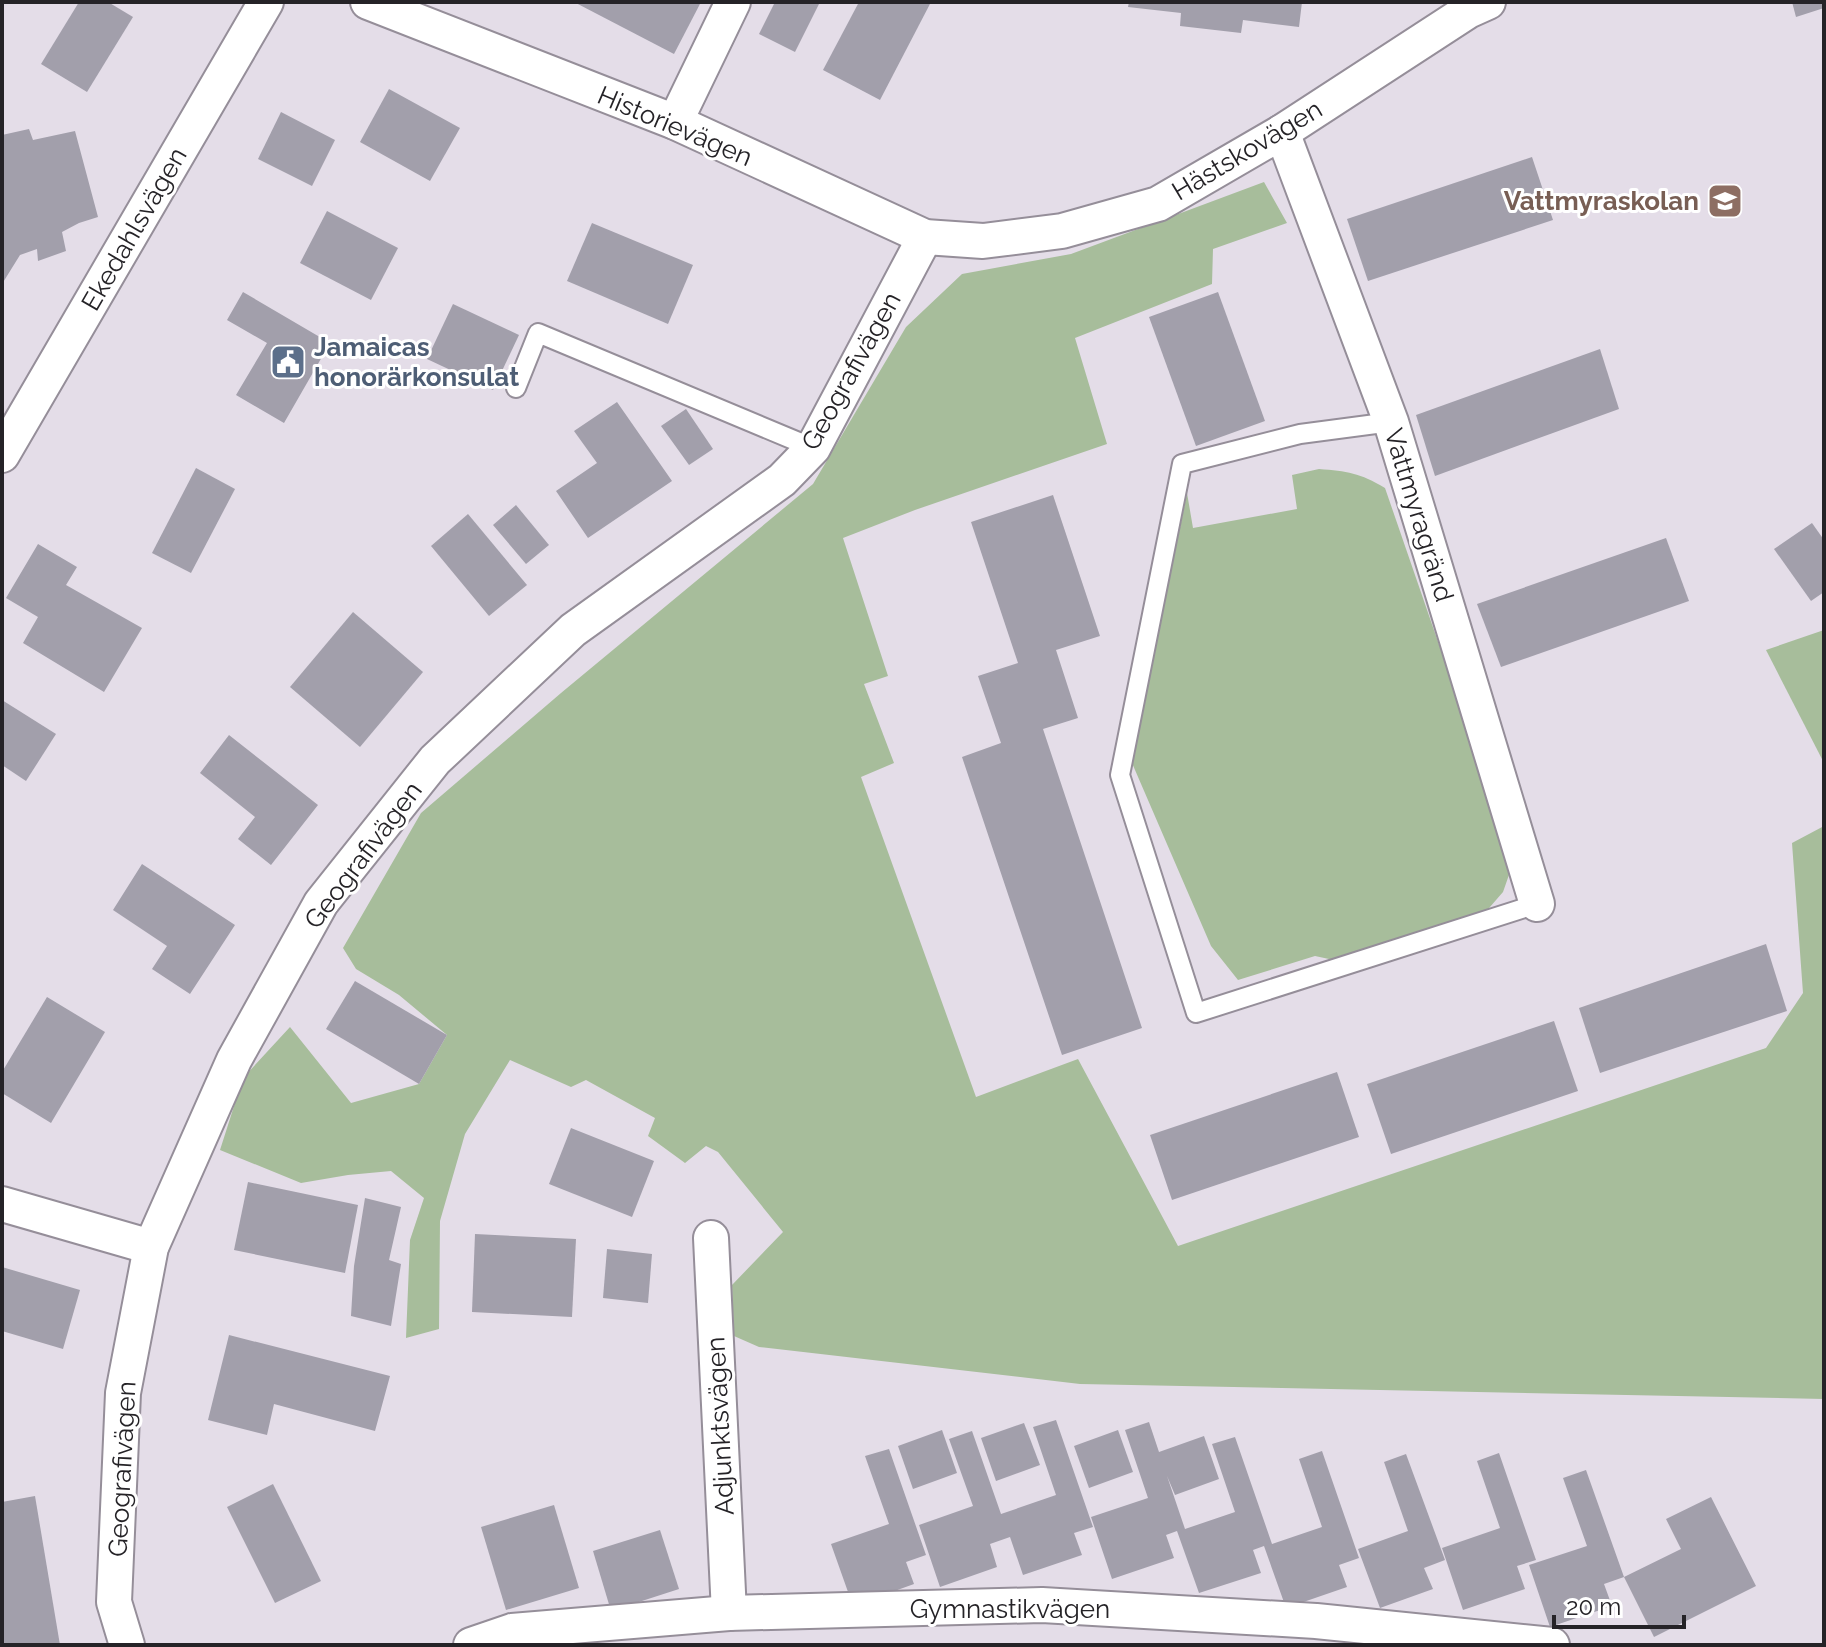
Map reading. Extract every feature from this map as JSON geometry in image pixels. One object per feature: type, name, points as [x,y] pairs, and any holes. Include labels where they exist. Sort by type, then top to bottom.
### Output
[{"type":"street","name":"Ekedahlsvägen","points":[[2,455],[266,2]]},
{"type":"street","name":"Historievägen","points":[[368,2],[675,122],[925,237],[983,241]]},
{"type":"street","points":[[675,122],[733,2]]},
{"type":"street","name":"Hästskovägen","points":[[983,241],[1062,231],[1158,204],[1282,132],[1474,5]]},
{"type":"street","name":"Vattmyragränd","points":[[1282,132],[1391,422],[1537,904]]},
{"type":"street","name":"Geografivägen","points":[[127,1645],[114,1602],[123,1393],[151,1247],[234,1060],[321,903],[435,760],[573,630],[782,480],[813,448],[925,237]]},
{"type":"street","points":[[2,1204],[151,1247]]},
{"type":"street","name":"Adjunktsvägen","points":[[711,1238],[729,1613]]},
{"type":"street","name":"Gymnastikvägen","points":[[471,1645],[512,1631],[729,1613],[1042,1605],[1316,1621],[1530,1644]]},
{"type":"lane","points":[[516,388],[538,333],[813,448]]},
{"type":"lane","points":[[1391,422],[1300,434],[1182,464],[1120,775],[1196,1013],[1537,904]]},
{"type":"green space","points":[[1264,182],[1287,223],[1213,249],[1212,284],[1075,338],[1107,444],[843,538],[888,676],[864,684],[894,763],[861,777],[976,1097],[1078,1059],[1178,1246],[1766,1048],[1803,993],[1792,843],[1824,826],[1824,1399],[1080,1384],[759,1347],[734,1336],[732,1285],[783,1232],[718,1152],[706,1146],[685,1163],[648,1136],[655,1118],[586,1080],[571,1087],[510,1060],[465,1134],[440,1221],[439,1329],[406,1338],[410,1240],[424,1198],[391,1171],[301,1183],[220,1150],[243,1078],[290,1027],[351,1103],[419,1084],[447,1035],[399,995],[356,969],[343,948],[421,813],[813,484],[906,327],[962,274],[1071,254]]},
{"type":"green space","points":[[1319,469],[1353,474],[1385,488],[1506,839],[1510,872],[1503,892],[1483,915],[1341,969],[1329,959],[1315,956],[1238,980],[1211,946],[1132,763],[1187,493],[1193,528],[1297,509],[1292,475]]},
{"type":"green space","points":[[1824,630],[1824,763],[1766,650]]},
{"type":"building","points":[[79,2],[108,2],[133,17],[87,92],[41,64]]},
{"type":"building","points":[[574,2],[701,2],[674,54]]},
{"type":"building","points":[[775,2],[820,2],[795,52],[759,34]]},
{"type":"building","points":[[859,2],[931,2],[880,100],[823,70]]},
{"type":"building","points":[[1129,2],[1302,2],[1299,27],[1243,20],[1241,33],[1180,26],[1181,13],[1128,7]]},
{"type":"building","points":[[1792,2],[1824,2],[1824,8],[1796,17]]},
{"type":"building","points":[[389,89],[460,128],[430,181],[360,142]]},
{"type":"building","points":[[281,112],[335,140],[312,186],[258,159]]},
{"type":"building","points":[[29,129],[33,140],[75,131],[98,217],[62,232],[66,251],[38,261],[37,249],[20,255],[2,284],[2,135]]},
{"type":"building","points":[[1532,157],[1553,220],[1368,281],[1347,219]]},
{"type":"building","points":[[327,211],[398,248],[371,300],[300,263]]},
{"type":"building","points":[[592,223],[693,265],[668,324],[567,281]]},
{"type":"building","points":[[243,292],[330,343],[284,423],[236,395],[267,343],[227,320]]},
{"type":"building","points":[[1218,292],[1265,421],[1196,446],[1149,317]]},
{"type":"building","points":[[453,304],[519,335],[493,390],[427,359]]},
{"type":"building","points":[[1600,349],[1619,409],[1435,476],[1416,415]]},
{"type":"building","points":[[617,402],[672,481],[588,538],[556,491],[597,463],[574,431]]},
{"type":"building","points":[[686,409],[713,449],[689,465],[661,426]]},
{"type":"building","points":[[196,468],[235,489],[191,573],[152,553]]},
{"type":"building","points":[[1053,495],[1100,636],[1056,650],[1078,718],[1043,729],[1142,1028],[1062,1055],[962,757],[1001,743],[978,676],[1018,663],[971,522]]},
{"type":"building","points":[[516,505],[549,545],[526,564],[493,525]]},
{"type":"building","points":[[468,514],[527,585],[489,616],[431,546]]},
{"type":"building","points":[[1812,523],[1824,540],[1824,592],[1811,601],[1774,549]]},
{"type":"building","points":[[1666,538],[1689,601],[1501,667],[1477,604]]},
{"type":"building","points":[[38,544],[77,567],[66,585],[142,628],[104,692],[23,643],[38,617],[6,598]]},
{"type":"building","points":[[353,612],[423,672],[360,747],[290,687]]},
{"type":"building","points":[[2,700],[56,734],[26,781],[2,765]]},
{"type":"building","points":[[229,735],[318,805],[271,865],[238,839],[255,817],[200,773]]},
{"type":"building","points":[[142,864],[235,925],[190,994],[152,969],[167,946],[113,910]]},
{"type":"building","points":[[1766,944],[1787,1011],[1600,1073],[1579,1008]]},
{"type":"building","points":[[355,981],[447,1035],[419,1084],[326,1029]]},
{"type":"building","points":[[47,997],[105,1032],[51,1123],[2,1093],[2,1072]]},
{"type":"building","points":[[1554,1021],[1578,1091],[1391,1154],[1367,1084]]},
{"type":"building","points":[[1337,1072],[1359,1137],[1172,1200],[1150,1135]]},
{"type":"building","points":[[571,1128],[654,1161],[632,1217],[549,1184]]},
{"type":"building","points":[[248,1182],[358,1205],[345,1273],[234,1250]]},
{"type":"building","points":[[365,1198],[401,1207],[389,1260],[401,1264],[391,1326],[351,1316],[354,1266]]},
{"type":"building","points":[[475,1234],[576,1239],[572,1317],[472,1312]]},
{"type":"building","points":[[607,1249],[652,1254],[648,1303],[603,1298]]},
{"type":"building","points":[[2,1267],[80,1290],[63,1349],[2,1331]]},
{"type":"building","points":[[229,1335],[390,1376],[375,1431],[274,1404],[267,1435],[208,1420]]},
{"type":"building","points":[[1056,1420],[1093,1527],[1074,1533],[1082,1555],[1023,1575],[1010,1537],[990,1544],[997,1567],[940,1587],[919,1525],[973,1506],[949,1439],[972,1431],[1001,1514],[1056,1495],[1033,1427]]},
{"type":"building","points":[[1149,1422],[1159,1452],[1204,1436],[1219,1479],[1175,1495],[1167,1476],[1185,1529],[1235,1512],[1212,1444],[1235,1437],[1272,1544],[1322,1527],[1299,1459],[1322,1451],[1359,1558],[1339,1565],[1347,1587],[1286,1608],[1264,1546],[1253,1550],[1261,1573],[1199,1593],[1177,1531],[1166,1535],[1174,1558],[1112,1579],[1091,1517],[1148,1498],[1125,1430]]},
{"type":"building","points":[[1024,1423],[1040,1465],[996,1481],[981,1438]]},
{"type":"building","points":[[942,1430],[957,1473],[913,1489],[898,1446]]},
{"type":"building","points":[[1118,1430],[1133,1472],[1089,1488],[1074,1446]]},
{"type":"building","points":[[889,1449],[926,1555],[906,1562],[914,1584],[853,1606],[831,1544],[889,1524],[865,1456]]},
{"type":"building","points":[[1499,1453],[1536,1560],[1517,1566],[1525,1589],[1463,1610],[1442,1548],[1500,1528],[1477,1461]]},
{"type":"building","points":[[1406,1454],[1445,1560],[1424,1568],[1433,1589],[1380,1608],[1358,1549],[1408,1531],[1384,1462]]},
{"type":"building","points":[[1586,1470],[1624,1577],[1604,1584],[1612,1606],[1550,1627],[1529,1565],[1587,1546],[1563,1478]]},
{"type":"building","points":[[273,1484],[321,1581],[275,1603],[227,1507]]},
{"type":"building","points":[[35,1496],[60,1645],[2,1645],[2,1502]]},
{"type":"building","points":[[1711,1497],[1756,1586],[1654,1637],[1624,1577],[1681,1549],[1666,1519]]},
{"type":"building","points":[[554,1505],[579,1588],[506,1610],[481,1527]]},
{"type":"building","points":[[660,1530],[679,1589],[611,1611],[593,1551]]},
{"type":"place","name":"Vattmyraskolan","points":[[1725,201]]},
{"type":"place","name":"Jamaicas honorärkonsulat","points":[[288,362]]}]
